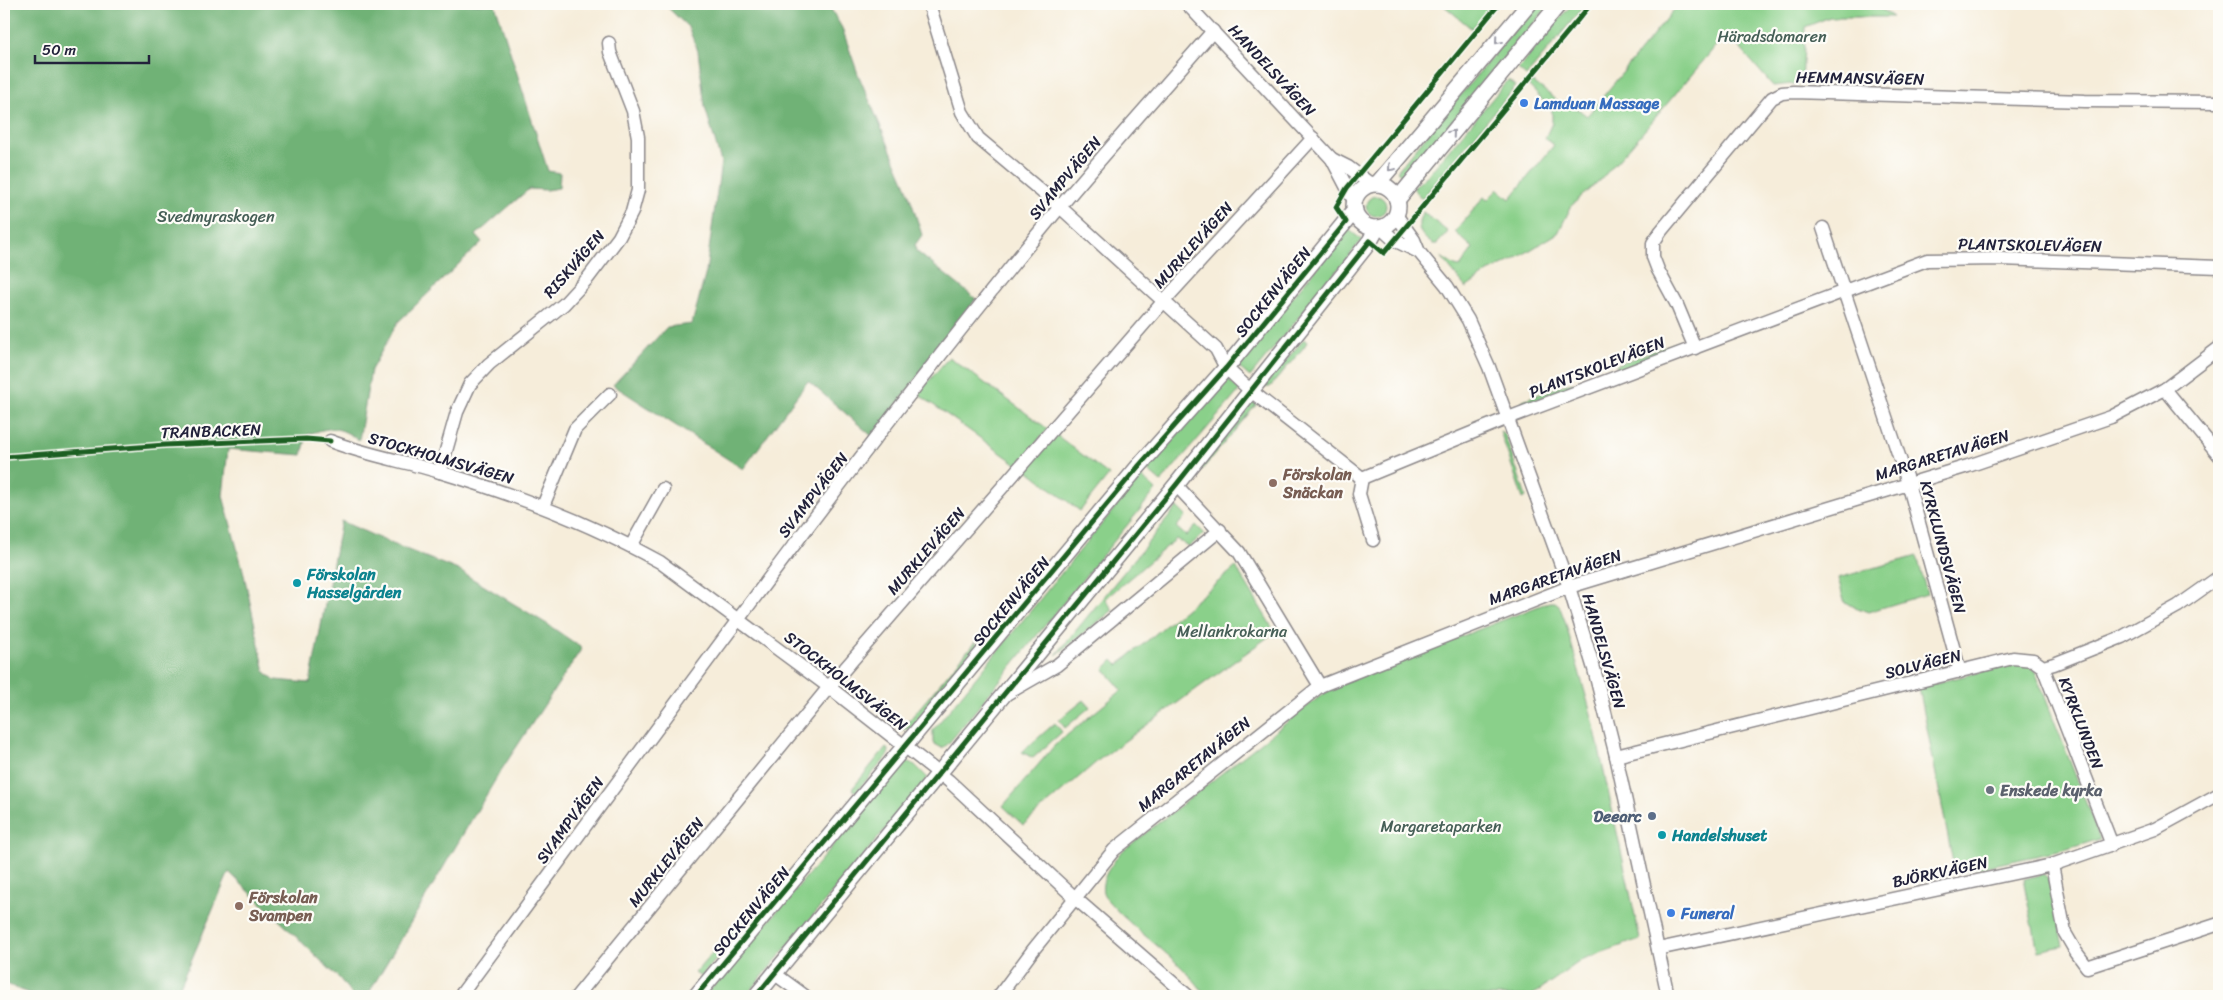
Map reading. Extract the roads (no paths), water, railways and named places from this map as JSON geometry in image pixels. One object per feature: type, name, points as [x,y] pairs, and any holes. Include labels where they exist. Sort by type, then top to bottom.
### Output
[{"type":"street","points":[[928,4],[962,112],[978,138],[1060,207],[1216,349],[1226,368],[1251,391],[1362,478],[1359,494],[1373,540]]},
{"type":"street","name":"HANDELSVÄGEN","points":[[1187,4],[1332,159],[1355,207]]},
{"type":"street","name":"SOCKENVÄGEN","points":[[696,996],[906,748],[1132,475],[1226,368],[1355,207],[1358,194],[1364,188],[1375,184],[1529,4]]},
{"type":"street","points":[[1355,207],[1361,221],[1371,228],[1379,228],[1393,221],[1396,215],[1397,200],[1559,4]]},
{"type":"street","name":"SVAMPVÄGEN","points":[[460,996],[738,618],[936,361],[1060,207],[1213,32]]},
{"type":"street","name":"RISKVÄGEN","points":[[440,472],[458,412],[470,384],[489,364],[564,304],[588,278],[619,237],[632,212],[638,190],[638,136],[633,111],[610,52],[609,44]]},
{"type":"street","name":"HEMMANSVÄGEN","points":[[1695,348],[1677,305],[1658,270],[1654,257],[1653,243],[1661,230],[1772,98],[1782,93],[2085,101],[2219,102]]},
{"type":"street","name":"MURKLEVÄGEN","points":[[577,996],[829,687],[1164,302],[1313,138]]},
{"type":"street","name":"HANDELSVÄGEN","points":[[1332,159],[1375,184]]},
{"type":"street","points":[[1375,184],[1390,189],[1397,200]]},
{"type":"street","name":"HANDELSVÄGEN","points":[[1396,215],[1414,240],[1419,252],[1447,286],[1468,320],[1489,367],[1569,587],[1594,670],[1616,756],[1668,996]]},
{"type":"street","points":[[756,996],[1176,485],[1379,228]]},
{"type":"street","name":"HANDELSVÄGEN","points":[[1379,228],[1394,240],[1419,252]]},
{"type":"street","points":[[1823,228],[1845,290]]},
{"type":"street","name":"PLANTSKOLEVÄGEN","points":[[1362,478],[1508,418],[1926,260],[2001,259],[2219,266]]},
{"type":"street","name":"KYRKLUNDSVÄGEN","points":[[1845,290],[1908,483],[1960,672]]},
{"type":"street","name":"MARGARETAVÄGEN","points":[[999,996],[1033,950],[1114,850],[1320,686],[1569,587],[1968,466],[2111,417],[2165,389],[2219,348]]},
{"type":"street","points":[[2165,389],[2219,455]]},
{"type":"street","points":[[543,506],[576,429],[610,394]]},
{"type":"street","name":"STOCKHOLMSVÄGEN","points":[[330,440],[351,449],[440,472],[543,506],[631,546],[660,562],[829,687],[939,774],[1075,898],[1188,996]]},
{"type":"street","points":[[1176,485],[1239,552],[1320,686]]},
{"type":"street","points":[[631,546],[663,489]]},
{"type":"street","points":[[1005,694],[1057,665],[1220,530]]},
{"type":"street","points":[[2042,667],[2122,637],[2178,606],[2219,577]]},
{"type":"street","name":"SOLVÄGEN","points":[[1616,756],[2013,658],[2033,660],[2042,667]]},
{"type":"street","name":"KYRKLUNDEN","points":[[2042,667],[2112,845]]},
{"type":"street","name":"BJÖRKVÄGEN","points":[[1658,949],[2052,865],[2155,829],[2219,794]]},
{"type":"street","points":[[2052,865],[2066,933],[2087,967],[2219,924]]},
{"type":"street","points":[[775,974],[805,996]]},
{"type":"place","name":"Lamduan Massage","points":[[1524,103]]},
{"type":"place","name":"Förskolan Snäckan","points":[[1273,483]]},
{"type":"place","name":"Förskolan Hasselgården","points":[[297,583]]},
{"type":"place","name":"Enskede kyrka","points":[[1990,790]]},
{"type":"place","name":"Deearc","points":[[1652,816]]},
{"type":"place","name":"Handelshuset","points":[[1662,835]]},
{"type":"place","name":"Förskolan Svampen","points":[[239,906]]},
{"type":"place","name":"Funeral","points":[[1671,913]]},
{"type":"park label","name":"Häradsdomaren","points":[[1772,36]]},
{"type":"park label","name":"Svedmyraskogen","points":[[216,216]]},
{"type":"park label","name":"Mellankrokarna","points":[[1232,631]]},
{"type":"park label","name":"Margaretaparken","points":[[1441,826]]}]
